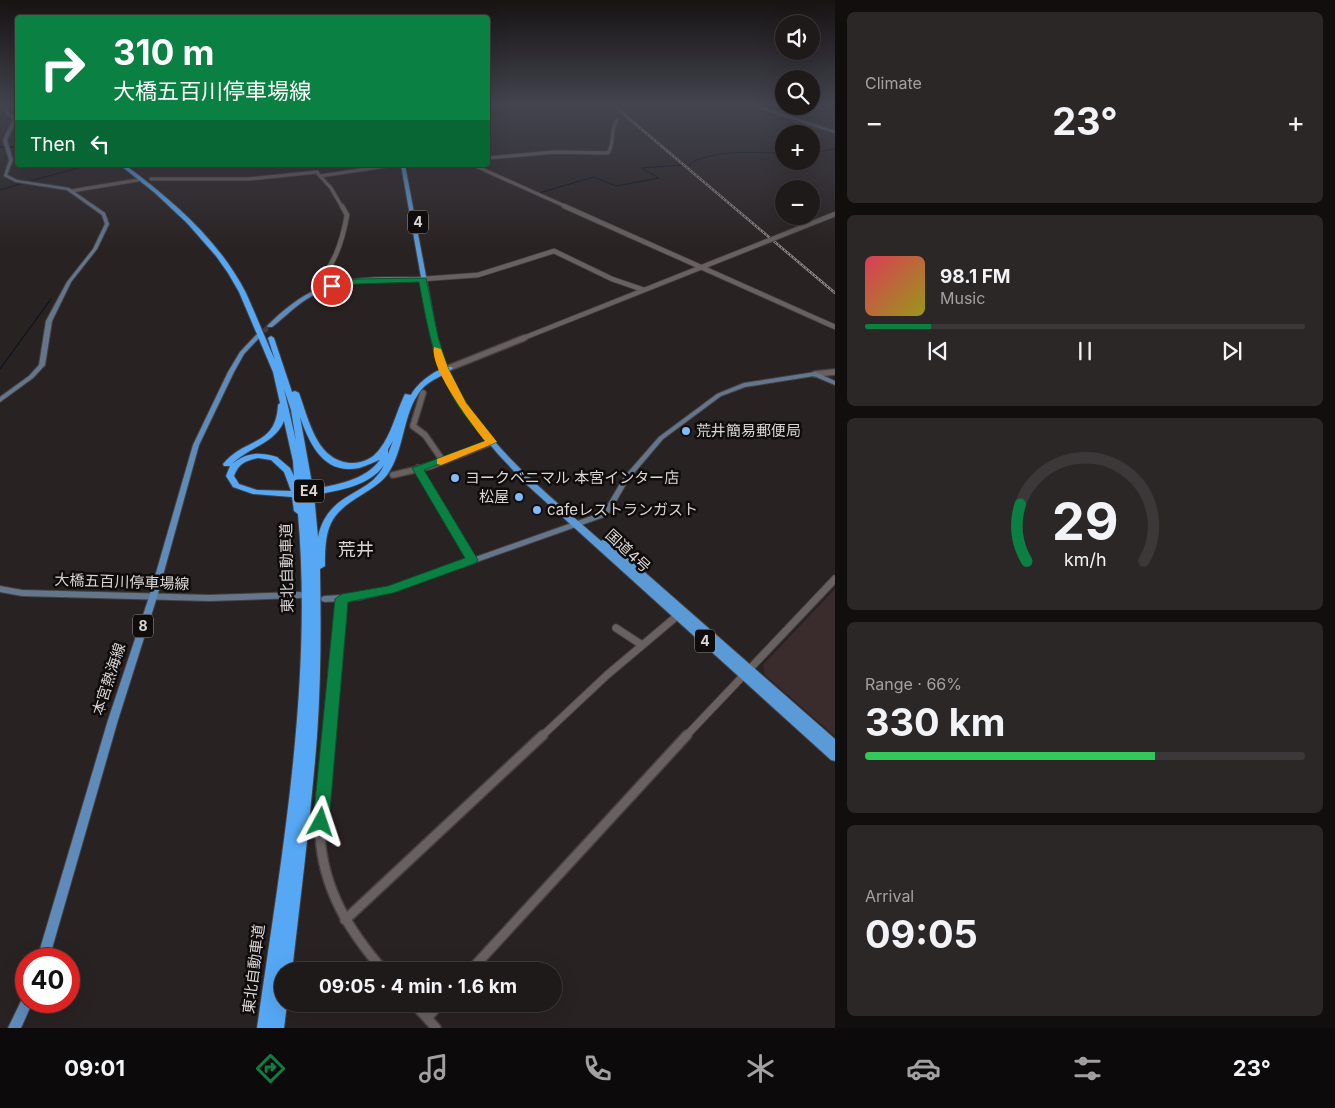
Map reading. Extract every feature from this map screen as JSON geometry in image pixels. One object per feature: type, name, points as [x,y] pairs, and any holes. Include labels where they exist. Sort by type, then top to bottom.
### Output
[{"type":"highway","name":"東北自動車道","points":[[125,167],[170,202],[217,253],[242,290],[274,355],[294,409],[307,478],[313,528],[315,631],[312,723],[286,962]]},
{"type":"highway","points":[[130,167],[162,191],[200,226],[226,258],[256,305]]},
{"type":"highway","name":"国道4号","points":[[405,167],[426,279],[434,337],[462,404],[492,442],[529,482],[580,523],[746,672],[835,756]]},
{"type":"highway","name":"東北自動車道","points":[[264,1028],[291,818],[301,722],[306,561],[302,499],[295,448],[268,326]]},
{"type":"highway","points":[[274,355],[318,449],[327,460],[344,466],[363,464],[377,457],[385,447],[411,392],[424,378],[446,369]]},
{"type":"highway","points":[[274,355],[282,407],[280,422],[268,438],[233,457],[226,466],[224,476],[228,486],[241,494],[263,498],[292,496]]},
{"type":"highway","points":[[315,631],[320,587],[321,534],[326,519],[341,503],[374,483],[386,470],[415,393],[428,379],[446,369]]},
{"type":"highway","name":"国道4号","points":[[446,369],[490,433],[516,462],[677,616],[835,746]]},
{"type":"highway","points":[[385,447],[386,454],[368,475],[349,484],[315,493],[359,484],[372,477],[389,462]]},
{"type":"highway","points":[[292,496],[246,491],[231,482],[228,476],[230,470],[243,459],[258,456],[274,459],[288,471],[295,492],[306,561]]},
{"type":"highway","name":"東北自動車道","points":[[278,1028],[280,1012]]},
{"type":"main road","points":[[0,400],[42,365],[49,321],[69,282],[95,249],[107,224],[104,214],[71,191],[58,186],[24,183],[13,180],[5,175],[11,160],[9,153]]},
{"type":"main road","points":[[268,326],[316,291],[349,282],[426,279]]},
{"type":"main road","name":"本宮熱海線","points":[[46,948],[113,720],[154,597],[196,445],[230,372],[245,350],[258,336]]},
{"type":"main road","points":[[325,598],[342,599],[389,590],[602,515],[608,510],[626,478],[661,438],[720,395],[744,384],[815,374],[835,383]]},
{"type":"main road","name":"大橋五百川停車場線","points":[[0,589],[22,592],[154,597],[300,597]]},
{"type":"main road","points":[[14,1028],[21,1013]]},
{"type":"street","points":[[490,158],[543,153]]},
{"type":"street","points":[[314,167],[332,188],[347,216],[340,248],[327,273],[313,288],[316,291]]},
{"type":"street","points":[[151,179],[248,179],[319,174],[377,167]]},
{"type":"street","points":[[477,167],[835,327]]},
{"type":"street","points":[[71,191],[138,180]]},
{"type":"street","points":[[446,369],[835,214]]},
{"type":"street","points":[[426,279],[478,275],[554,251],[612,279],[644,290]]},
{"type":"street","points":[[815,374],[835,372]]},
{"type":"street","points":[[423,393],[413,426],[425,435],[442,461]]},
{"type":"street","points":[[393,475],[442,461],[492,442]]},
{"type":"street","points":[[418,468],[472,560]]},
{"type":"street","points":[[478,962],[746,672],[835,579]]},
{"type":"street","points":[[342,599],[320,833],[328,886],[345,920],[376,962]]},
{"type":"street","points":[[345,920],[642,645],[677,616]]},
{"type":"street","points":[[616,628],[642,645]]},
{"type":"street","points":[[421,1012],[436,1028]]},
{"type":"street","points":[[427,1018],[433,1012]]},
{"type":"shaded area","points":[[835,589],[835,736],[765,675],[763,665]]},
{"type":"waterway","points":[[689,165],[708,156],[734,153]]},
{"type":"waterway","points":[[766,153],[775,154]]},
{"type":"waterway","points":[[539,193],[594,177],[616,186],[659,178],[641,168],[682,165]]},
{"type":"waterway","points":[[27,182],[82,167]]},
{"type":"waterway","points":[[0,190],[23,183]]},
{"type":"waterway","points":[[0,369],[51,299]]},
{"type":"tunnel","points":[[258,336],[270,326]]},
{"type":"railway","points":[[670,153],[835,293]]},
{"type":"slow traffic","points":[[437,349],[443,368],[456,395],[466,411],[492,442],[441,462]]},
{"type":"place","name":"荒井簡易郵便局","points":[[686,431]]},
{"type":"place","name":"ヨークベニマル 本宮インター店","points":[[455,478]]},
{"type":"place","name":"松屋","points":[[519,497]]},
{"type":"place","name":"cafeレストランガスト","points":[[537,510]]},
{"type":"district","name":"荒井","points":[[356,550]]},
{"type":"route","points":[[321,822],[334,667],[342,599],[389,590],[472,560],[418,468],[431,466],[492,442],[466,411],[443,368],[434,337],[423,280],[356,281],[332,286]]}]
